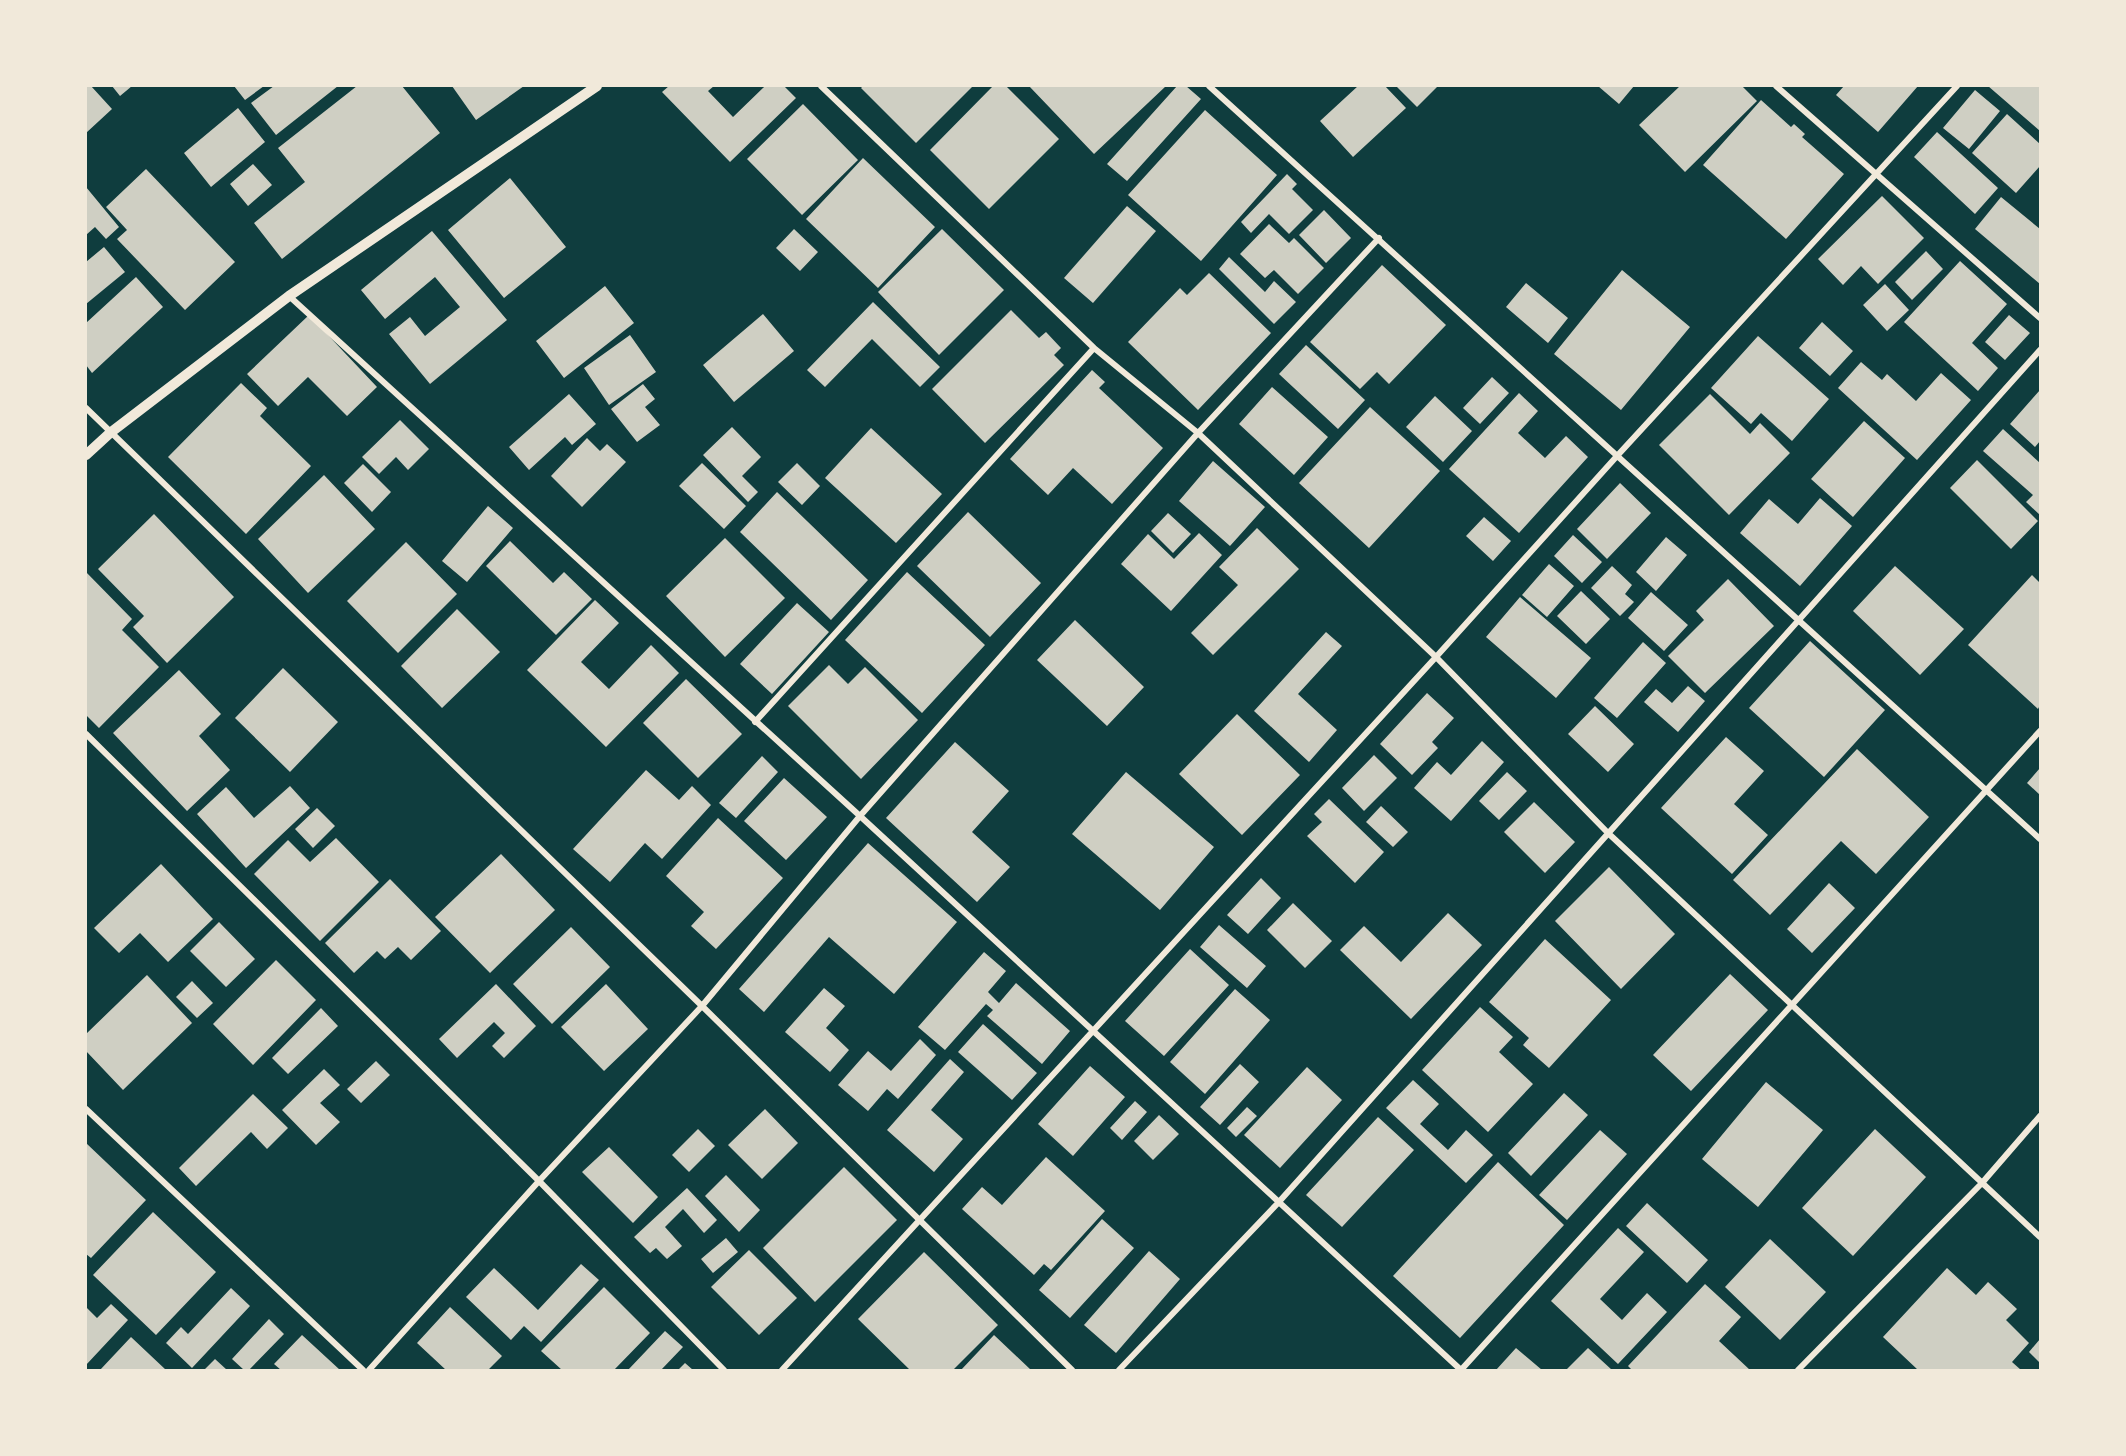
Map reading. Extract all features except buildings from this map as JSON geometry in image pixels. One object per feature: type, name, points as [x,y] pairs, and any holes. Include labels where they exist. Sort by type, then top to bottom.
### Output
[{"type":"street","points":[[86,455],[110,433],[289,296],[597,86]]},
{"type":"street","points":[[822,86],[1094,348],[1198,434],[1436,657],[1608,833],[2040,1237]]},
{"type":"street","points":[[1209,86],[2040,839]]},
{"type":"street","points":[[1776,86],[2040,318]]},
{"type":"street","points":[[782,1371],[1957,86]]},
{"type":"street","points":[[369,1371],[538,1181],[702,1006],[860,816],[1198,434],[1379,238]]},
{"type":"street","points":[[289,296],[860,816],[1091,1032],[1461,1371],[2040,730]]},
{"type":"street","points":[[755,722],[1094,348]]},
{"type":"street","points":[[1119,1371],[1278,1203],[2040,350]]},
{"type":"street","points":[[86,408],[702,1006],[1072,1371]]},
{"type":"street","points":[[86,734],[538,1181],[724,1371]]},
{"type":"street","points":[[86,1110],[363,1371]]},
{"type":"street","points":[[1798,1371],[1982,1183],[2040,1116]]}]
